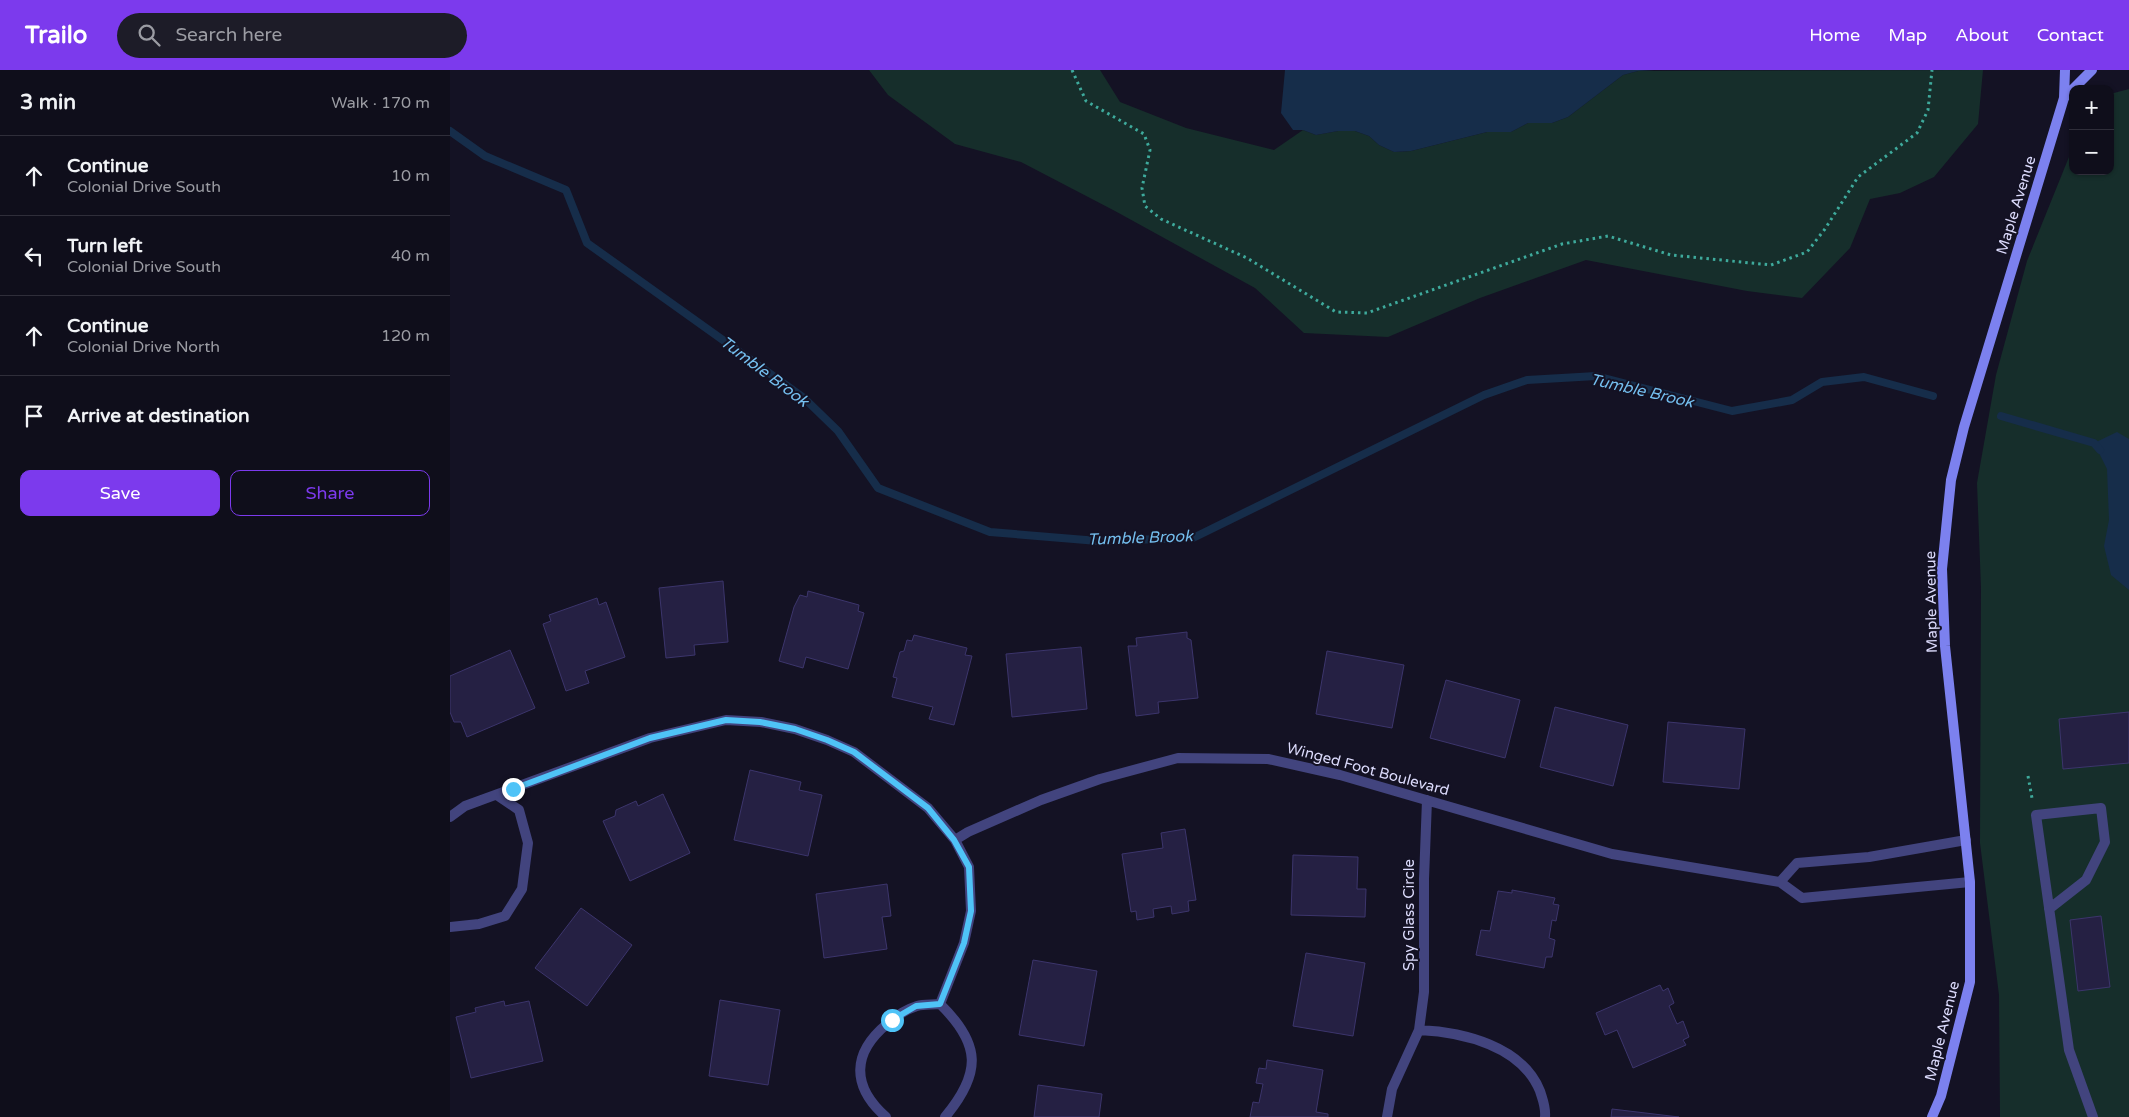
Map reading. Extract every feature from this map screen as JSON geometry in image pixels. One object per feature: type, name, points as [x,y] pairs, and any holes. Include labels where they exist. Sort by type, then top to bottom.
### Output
[{"type":"street","name":"Maple Avenue","points":[[1932,1117],[1941,1096],[1970,982],[1970,882],[1945,646],[1942,569],[1951,480],[1964,428],[2064,98],[2065,70]]},
{"type":"street","name":"Maple Avenue","points":[[2064,98],[2092,70]]},
{"type":"street","points":[[450,817],[465,806],[650,738],[726,720],[760,722],[803,731],[854,752],[928,808],[954,840],[969,867],[971,911],[964,943],[940,1004]]},
{"type":"street","name":"Winged Foot Boulevard","points":[[954,840],[1041,800],[1100,779],[1178,758],[1268,759],[1340,775],[1612,854],[1780,882],[1802,898],[1970,882]]},
{"type":"street","points":[[450,926],[479,924],[505,916],[522,889],[528,843],[518,810],[497,795]]},
{"type":"street","name":"Spy Glass Circle","points":[[1386,1117],[1392,1089],[1419,1030],[1424,992],[1424,879],[1427,800]]},
{"type":"street","points":[[2049,909],[2086,880],[2105,842],[2101,808],[2036,815],[2049,909],[2069,1050],[2093,1117]]},
{"type":"street","points":[[1780,882],[1797,863],[1869,857],[1966,840]]},
{"type":"street","points":[[886,1117],[874,1106],[862,1083],[860,1059],[872,1037],[892,1020],[916,1006],[940,1004]]},
{"type":"street","points":[[940,1004],[962,1029],[974,1058],[970,1079],[945,1117]]},
{"type":"street","points":[[1419,1030],[1472,1038],[1507,1053],[1533,1075],[1546,1107],[1545,1117]]},
{"type":"path","points":[[1072,70],[1086,101],[1144,134],[1150,150],[1142,188],[1145,206],[1161,219],[1247,258],[1336,312],[1368,313],[1562,244],[1608,236],[1671,256],[1771,265],[1807,252],[1825,229],[1858,177],[1917,133],[1928,110],[1932,70]]},
{"type":"green space","points":[[869,70],[1100,70],[1120,102],[1186,128],[1274,150],[1303,130],[1316,135],[1338,131],[1355,131],[1369,136],[1379,145],[1394,152],[1411,151],[1487,132],[1511,132],[1528,123],[1552,123],[1568,117],[1623,75],[1638,71],[1983,70],[1978,124],[1934,177],[1900,193],[1870,199],[1850,248],[1802,298],[1747,291],[1586,260],[1480,298],[1388,337],[1304,333],[1255,288],[1115,211],[1021,162],[955,144],[888,95]]},
{"type":"green space","points":[[2129,89],[2129,1117],[2000,1117],[1999,995],[1980,843],[1981,588],[1977,483],[1996,375],[2027,261],[2069,157],[2069,175],[2114,175],[2114,93]]},
{"type":"water","points":[[1285,70],[1655,70],[1638,71],[1623,75],[1568,117],[1552,123],[1528,123],[1511,132],[1487,132],[1411,151],[1394,152],[1379,145],[1369,136],[1355,131],[1338,131],[1316,135],[1303,130],[1293,130],[1281,113]]},
{"type":"water","points":[[2117,432],[2129,439],[2129,590],[2111,575],[2104,546],[2109,520],[2107,469],[2094,443]]},
{"type":"building","points":[[723,581],[728,642],[694,645],[695,655],[666,658],[659,588]]},
{"type":"building","points":[[808,591],[859,605],[858,611],[864,613],[848,669],[806,657],[803,668],[779,661],[794,607],[800,595],[807,597]]},
{"type":"building","points":[[597,598],[599,605],[606,602],[625,657],[585,671],[589,683],[566,691],[543,624],[551,621],[549,615]]},
{"type":"building","points":[[1187,632],[1187,638],[1191,640],[1198,698],[1158,702],[1159,713],[1136,716],[1128,646],[1137,646],[1136,638]]},
{"type":"building","points":[[914,635],[967,648],[965,655],[972,656],[954,725],[929,719],[933,707],[892,697],[897,678],[893,677],[900,652],[904,651],[907,640],[912,641]]},
{"type":"building","points":[[1081,647],[1087,709],[1012,717],[1006,654]]},
{"type":"building","points":[[510,650],[535,708],[467,737],[461,722],[454,722],[450,712],[450,676]]},
{"type":"building","points":[[1327,651],[1404,665],[1392,728],[1316,714]]},
{"type":"building","points":[[1446,680],[1520,700],[1505,758],[1430,738]]},
{"type":"building","points":[[1555,707],[1628,725],[1613,786],[1540,767]]},
{"type":"building","points":[[2129,712],[2129,763],[2063,769],[2059,719]]},
{"type":"building","points":[[1668,722],[1745,729],[1739,789],[1663,782]]},
{"type":"building","points":[[750,770],[801,782],[799,790],[822,795],[808,856],[734,840]]},
{"type":"building","points":[[663,794],[690,853],[630,881],[603,821],[615,816],[616,810],[636,801],[638,806]]},
{"type":"building","points":[[1185,829],[1196,900],[1188,901],[1189,911],[1172,914],[1171,906],[1153,909],[1154,917],[1137,920],[1136,911],[1131,912],[1122,854],[1163,848],[1161,833]]},
{"type":"building","points":[[1293,855],[1358,857],[1357,889],[1366,889],[1365,917],[1291,915]]},
{"type":"building","points":[[887,884],[891,916],[882,917],[887,949],[824,958],[816,894]]},
{"type":"building","points":[[1512,890],[1555,898],[1553,904],[1559,905],[1556,921],[1552,920],[1549,938],[1555,940],[1552,957],[1546,957],[1544,968],[1476,955],[1481,930],[1490,931],[1498,891],[1512,893]]},
{"type":"building","points":[[581,908],[632,945],[587,1006],[535,968]]},
{"type":"building","points":[[2101,916],[2110,987],[2078,991],[2070,920]]},
{"type":"building","points":[[1306,953],[1365,963],[1353,1036],[1293,1026]]},
{"type":"building","points":[[1033,960],[1097,971],[1084,1046],[1019,1035]]},
{"type":"building","points":[[1660,985],[1663,991],[1668,988],[1674,1003],[1669,1006],[1677,1024],[1683,1021],[1689,1037],[1683,1040],[1686,1045],[1633,1068],[1617,1030],[1605,1035],[1596,1013]]},
{"type":"building","points":[[720,1000],[780,1010],[768,1085],[709,1076]]},
{"type":"building","points":[[504,1001],[505,1006],[529,1001],[543,1061],[471,1078],[456,1017],[476,1012],[475,1008]]},
{"type":"building","points":[[1267,1060],[1323,1070],[1316,1112],[1328,1114],[1328,1117],[1250,1117],[1253,1102],[1259,1103],[1263,1084],[1256,1083],[1259,1068],[1266,1069]]},
{"type":"building","points":[[1038,1085],[1102,1094],[1099,1117],[1034,1117]]},
{"type":"building","points":[[1612,1109],[1679,1117],[1611,1117]]},
{"type":"waterway","name":"Tumble Brook","points":[[450,131],[485,156],[566,190],[587,243],[804,398],[838,431],[878,488],[990,532],[1098,541],[1193,538],[1484,395],[1527,380],[1596,376],[1732,411],[1792,400],[1822,382],[1864,377],[1933,396]]},
{"type":"waterway","name":"Tumble Brook","points":[[2001,416],[2094,443],[2100,450]]},
{"type":"route","points":[[513,789],[650,738],[726,720],[760,722],[795,729],[854,752],[876,771],[928,808],[954,840],[969,867],[971,911],[964,943],[940,1004],[916,1006],[892,1020]]}]
